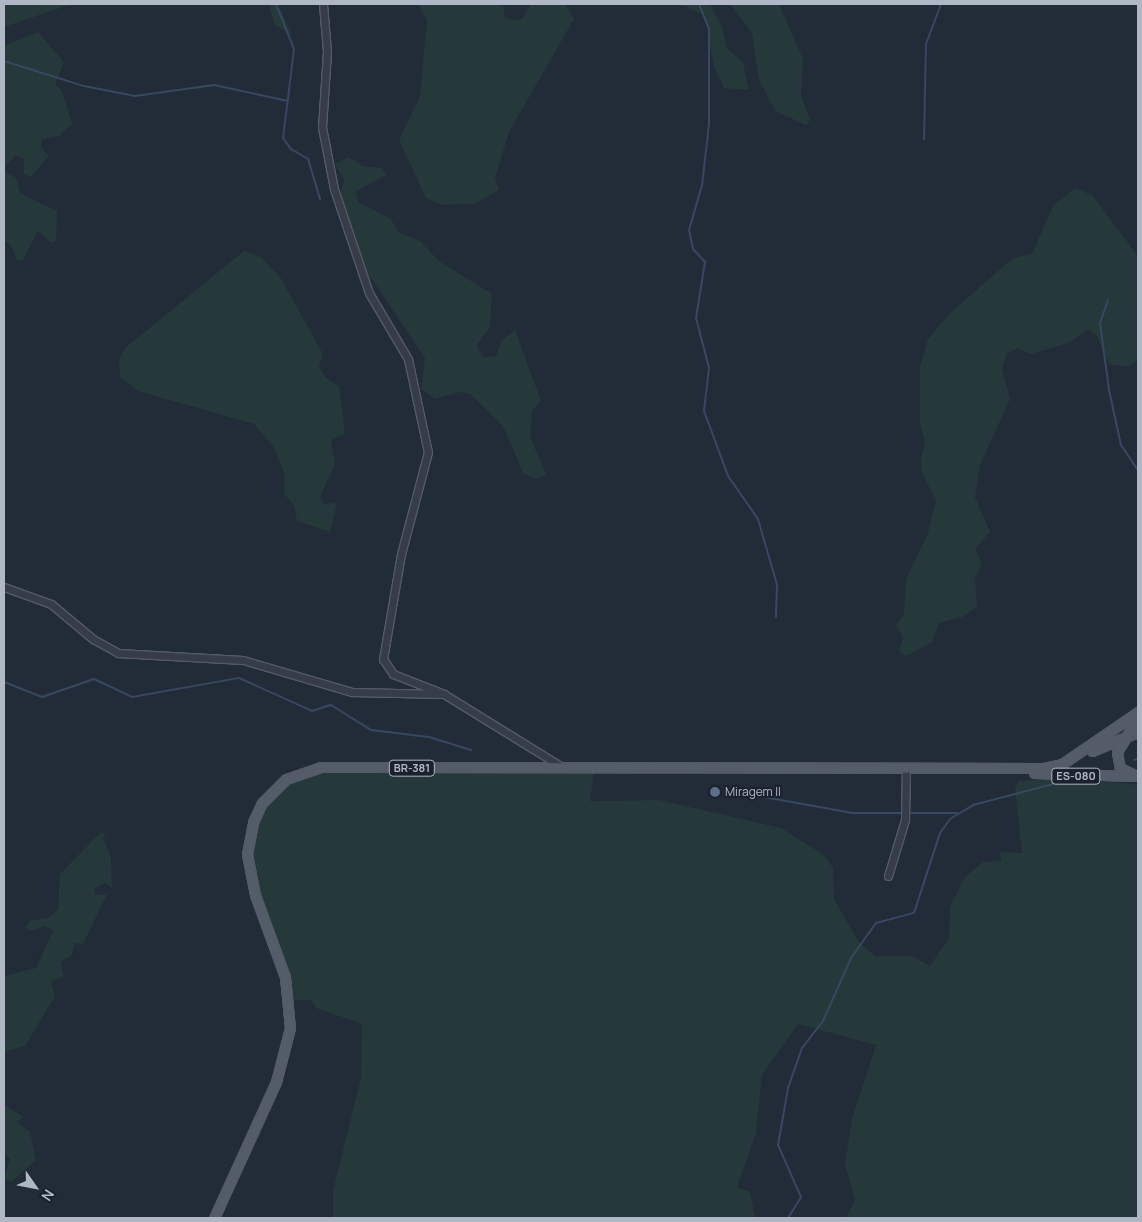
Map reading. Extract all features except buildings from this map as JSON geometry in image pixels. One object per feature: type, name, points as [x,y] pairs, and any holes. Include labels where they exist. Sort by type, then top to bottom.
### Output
[{"type":"main road","points":[[1062,764],[1138,712]]},
{"type":"main road","points":[[1138,717],[1124,735],[1117,760],[1126,772],[1138,776]]},
{"type":"main road","name":"ES-080","points":[[1062,764],[1124,735],[1138,732]]},
{"type":"main road","name":"BR-381","points":[[214,1218],[276,1082],[290,1028],[285,977],[255,895],[247,854],[253,822],[270,792],[294,776],[321,767],[1014,770],[1062,764]]},
{"type":"main road","name":"ES-080","points":[[1014,770],[1138,776]]},
{"type":"street","points":[[323,4],[327,52],[322,127],[334,188],[370,293],[408,359],[428,452],[401,554],[383,659],[393,674],[444,694],[562,767]]},
{"type":"street","points":[[4,587],[51,604],[93,639],[118,653],[251,662],[352,692],[444,694]]},
{"type":"street","points":[[888,876],[905,820],[906,769]]},
{"type":"shaded area","points":[[4,4],[72,4],[4,27]]},
{"type":"shaded area","points":[[269,4],[278,4],[293,36],[274,24]]},
{"type":"shaded area","points":[[418,4],[503,4],[505,18],[511,20],[522,19],[531,4],[565,4],[574,19],[509,132],[495,178],[499,190],[475,204],[442,205],[426,198],[399,140],[420,96],[427,20]]},
{"type":"shaded area","points":[[680,4],[710,4],[723,29],[727,49],[743,62],[749,90],[724,88],[714,67],[706,22],[701,14]]},
{"type":"shaded area","points":[[730,4],[779,4],[803,59],[801,95],[810,120],[806,125],[775,111],[759,79],[752,33]]},
{"type":"shaded area","points":[[38,32],[64,62],[55,84],[62,91],[72,124],[59,136],[42,139],[41,147],[49,156],[31,177],[24,174],[24,159],[16,155],[4,167],[4,46]]},
{"type":"shaded area","points":[[349,157],[363,166],[382,168],[386,175],[356,191],[358,202],[391,219],[398,232],[420,241],[439,261],[492,294],[490,327],[477,345],[483,357],[496,356],[502,340],[515,330],[541,401],[532,411],[530,437],[546,474],[536,479],[523,473],[503,426],[470,394],[460,392],[435,399],[421,389],[425,358],[363,266],[339,197],[344,180],[335,164]]},
{"type":"shaded area","points":[[4,171],[16,178],[20,193],[57,211],[56,241],[51,243],[38,231],[23,260],[17,260],[10,244],[4,242]]},
{"type":"shaded area","points":[[1075,188],[1092,195],[1138,256],[1138,360],[1128,367],[1109,364],[1097,336],[1088,330],[1068,343],[1031,354],[1017,348],[1007,354],[1002,369],[1010,399],[980,465],[975,497],[990,532],[975,549],[982,563],[975,578],[977,607],[962,617],[939,623],[932,642],[906,656],[899,651],[903,637],[896,626],[904,614],[906,579],[927,536],[936,501],[922,473],[921,458],[925,444],[920,422],[920,367],[928,339],[948,315],[1013,258],[1032,254],[1053,206]]},
{"type":"shaded area","points":[[244,251],[261,257],[280,277],[323,354],[319,367],[326,378],[339,386],[345,433],[331,440],[335,464],[320,497],[324,504],[337,503],[330,532],[297,521],[294,505],[284,494],[285,475],[273,446],[254,424],[138,391],[120,377],[119,359],[125,348]]},
{"type":"shaded area","points":[[317,770],[594,770],[590,801],[659,800],[781,828],[824,855],[833,868],[834,899],[858,941],[875,956],[912,956],[930,966],[949,938],[950,907],[965,877],[983,862],[1002,861],[999,852],[1022,853],[1015,788],[1019,781],[1072,777],[1138,785],[1138,1218],[846,1218],[855,1200],[845,1164],[852,1119],[876,1045],[798,1024],[762,1075],[756,1133],[737,1187],[750,1192],[755,1218],[333,1218],[333,1191],[361,1078],[362,1024],[316,1008],[311,1000],[293,1000],[258,896],[250,848],[261,807],[279,786]]},
{"type":"shaded area","points":[[101,832],[106,834],[103,838],[111,857],[112,888],[105,883],[94,889],[95,895],[107,894],[83,944],[75,943],[71,956],[61,962],[64,976],[51,982],[55,996],[25,1046],[4,1052],[4,976],[36,968],[53,931],[45,926],[31,931],[26,928],[29,921],[48,918],[58,909],[60,874]]},
{"type":"shaded area","points":[[4,1104],[23,1117],[17,1122],[30,1132],[36,1160],[11,1182],[4,1178],[10,1159],[4,1153]]},
{"type":"waterway","points":[[276,4],[294,49],[283,138],[291,149],[308,159],[320,199]]},
{"type":"waterway","points":[[699,4],[709,29],[709,124],[702,185],[689,230],[693,249],[705,262],[696,318],[709,368],[704,411],[728,476],[758,519],[777,585],[776,617]]},
{"type":"waterway","points":[[924,139],[926,44],[941,4]]},
{"type":"waterway","points":[[4,61],[84,86],[135,96],[214,85],[288,101]]},
{"type":"waterway","points":[[1108,300],[1100,323],[1109,390],[1121,445],[1138,470]]},
{"type":"waterway","points":[[4,682],[42,697],[94,679],[132,697],[239,678],[312,711],[331,705],[371,730],[429,737],[471,750]]},
{"type":"waterway","points":[[1134,760],[1138,759]]},
{"type":"waterway","points":[[788,1218],[801,1197],[778,1145],[788,1088],[802,1048],[823,1021],[851,958],[876,923],[914,913],[940,833],[950,819],[973,805],[1061,782]]},
{"type":"waterway","points":[[764,797],[853,813],[902,813]]},
{"type":"waterway","points":[[911,813],[957,813]]},
{"type":"place","name":"Miragem II","points":[[715,792]]}]
